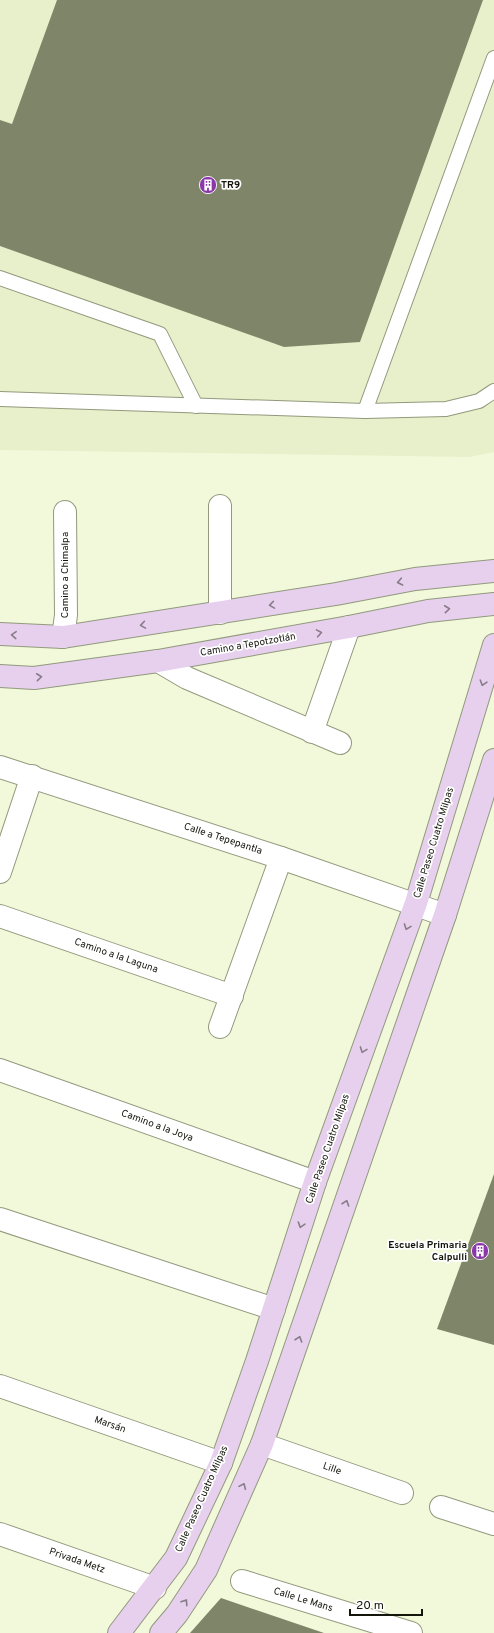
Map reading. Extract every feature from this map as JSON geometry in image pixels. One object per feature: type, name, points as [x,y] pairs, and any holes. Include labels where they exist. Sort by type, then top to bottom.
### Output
[{"type":"street","points":[[220,506],[220,613]]},
{"type":"street","name":"Camino a Chimalpa","points":[[63,637],[66,616],[65,512]]},
{"type":"street","points":[[0,634],[63,637],[336,594],[414,579],[494,572]]},
{"type":"street","name":"Camino a Tepotzotlán","points":[[0,676],[34,678],[158,661],[349,627],[428,611],[494,604]]},
{"type":"street","points":[[312,732],[349,627]]},
{"type":"street","name":"Calle Paseo Cuatro Milpas","points":[[119,1633],[155,1588],[176,1558],[221,1463],[257,1360],[315,1182],[416,903],[494,646]]},
{"type":"street","points":[[158,661],[187,678],[340,743]]},
{"type":"street","points":[[161,1633],[177,1614],[206,1570],[262,1444],[446,915],[494,760]]},
{"type":"street","name":"Calle a Tepepantla","points":[[0,767],[32,776],[281,858],[416,903],[446,915]]},
{"type":"street","points":[[0,872],[32,776]]},
{"type":"street","points":[[220,1027],[281,858]]},
{"type":"street","name":"Camino a la Laguna","points":[[0,916],[232,996]]},
{"type":"street","name":"Camino a la Joya","points":[[0,1070],[315,1182]]},
{"type":"street","points":[[0,1219],[274,1309]]},
{"type":"street","points":[[257,1360],[288,1371]]},
{"type":"street","name":"Marsán","points":[[0,1386],[221,1463]]},
{"type":"street","name":"Lille","points":[[262,1444],[402,1493]]},
{"type":"street","points":[[441,1507],[494,1524]]},
{"type":"street","name":"Privada Metz","points":[[0,1534],[155,1588]]},
{"type":"street","points":[[176,1558],[206,1570]]},
{"type":"street","name":"Calle Le Mans","points":[[242,1581],[411,1633]]},
{"type":"lane","points":[[366,411],[494,58]]},
{"type":"lane","points":[[0,278],[160,334],[196,406]]},
{"type":"lane","points":[[0,399],[366,411],[446,409],[479,401],[494,390]]},
{"type":"shaded area","points":[[0,0],[494,0],[494,452],[469,457],[0,450]]},
{"type":"building","name":"TR9","points":[[57,0],[483,0],[360,342],[284,347],[0,246],[0,120],[12,124]]},
{"type":"building","name":"Escuela Primaria Calpulli","points":[[494,1174],[494,1345],[437,1329]]},
{"type":"building","points":[[221,1598],[324,1633],[190,1633]]},
{"type":"place","name":"TR9","points":[[208,185]]},
{"type":"place","name":"Escuela Primaria Calpulli","points":[[480,1251]]}]
